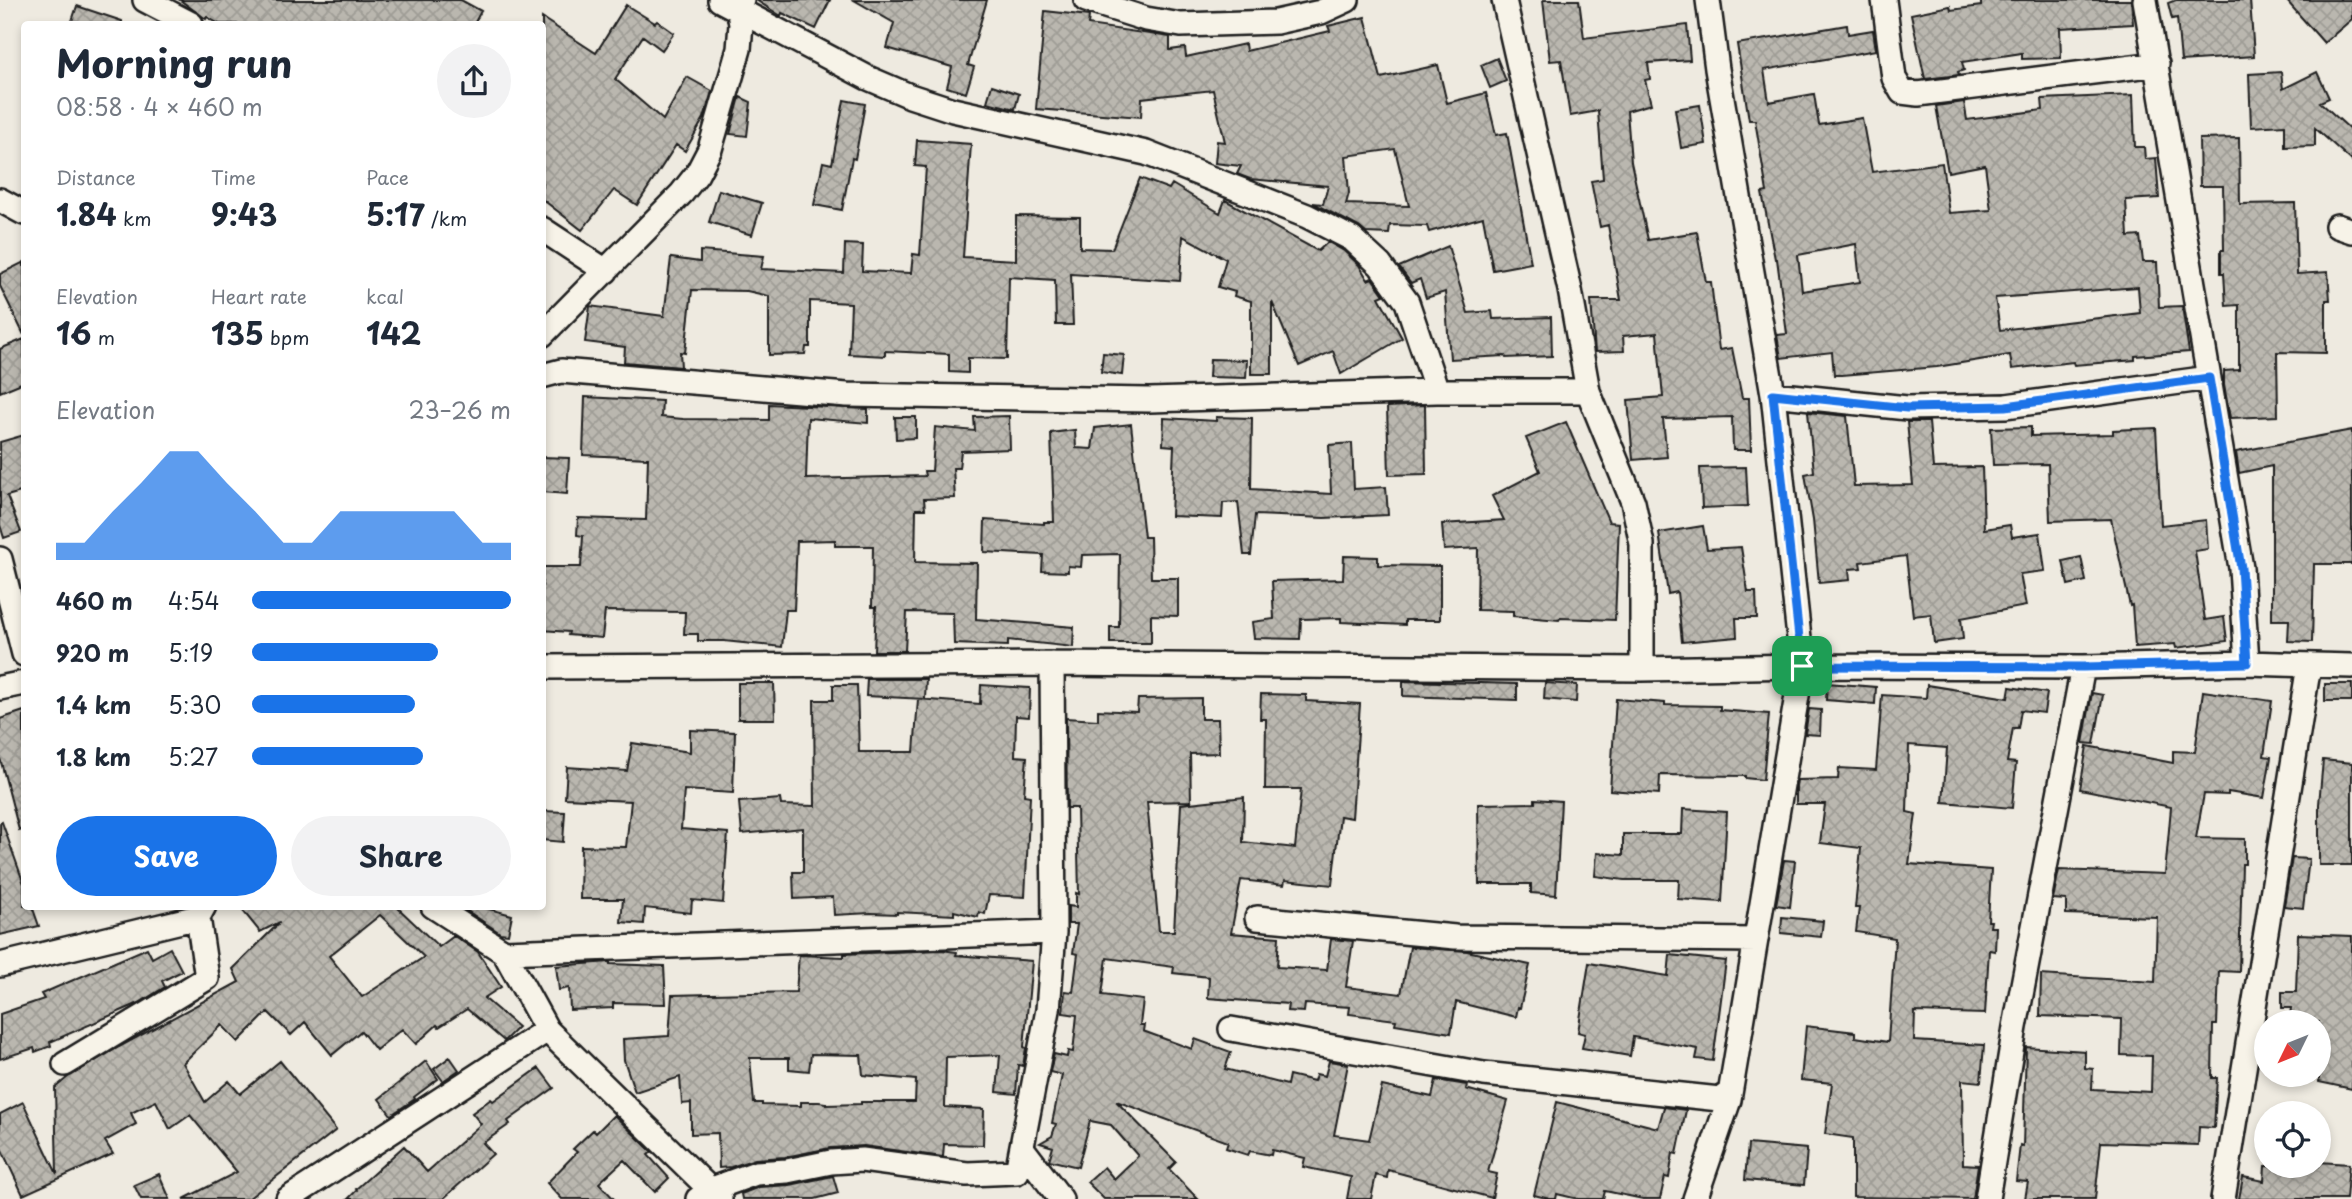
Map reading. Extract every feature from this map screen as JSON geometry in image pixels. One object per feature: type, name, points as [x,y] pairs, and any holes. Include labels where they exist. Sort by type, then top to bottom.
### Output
[{"type":"street","points":[[145,0],[185,21]]},
{"type":"street","points":[[1086,0],[1146,19],[1181,25],[1276,22],[1321,12],[1347,0]]},
{"type":"street","points":[[1504,0],[1570,289],[1588,391],[1633,502],[1642,544],[1642,669]]},
{"type":"street","points":[[1695,1199],[1729,1100],[1802,666],[1773,394],[1717,69],[1708,0]]},
{"type":"street","points":[[1884,0],[1894,78],[1902,92],[1918,94],[2157,64]]},
{"type":"street","points":[[2145,0],[2241,568],[2247,663]]},
{"type":"street","points":[[733,3],[868,78],[910,96],[953,110],[1146,153],[1307,216],[1352,239],[1380,265],[1407,302],[1437,391]]},
{"type":"street","points":[[546,331],[682,193],[697,174],[710,149],[739,49],[741,24],[733,3]]},
{"type":"street","points":[[0,200],[21,211]]},
{"type":"street","points":[[546,232],[606,271]]},
{"type":"street","points":[[546,375],[561,371],[861,396],[1150,400],[1437,391],[1588,391]]},
{"type":"street","points":[[1773,394],[1907,408],[2006,406],[2209,378]]},
{"type":"street","points":[[0,559],[21,642]]},
{"type":"street","points":[[546,667],[1052,664],[1642,669],[1802,666],[2083,667],[2247,663],[2352,666]]},
{"type":"street","points":[[439,910],[505,952],[547,1030],[710,1196],[756,1173],[787,1171],[831,1162],[862,1160],[967,1174],[1017,1172],[1048,1010],[1054,932],[1052,664]]},
{"type":"street","points":[[2223,1199],[2309,665]]},
{"type":"street","points":[[1987,1199],[2015,1027],[2083,667]]},
{"type":"street","points":[[0,688],[21,683]]},
{"type":"street","points":[[0,965],[201,912],[207,978],[65,1064]]},
{"type":"street","points":[[1257,918],[1455,937],[1756,940]]},
{"type":"street","points":[[505,952],[1054,932]]},
{"type":"street","points":[[288,1199],[547,1030]]},
{"type":"street","points":[[1231,1030],[1484,1074],[1729,1100]]},
{"type":"street","points":[[1022,1148],[1061,1199]]},
{"type":"building","points":[[180,0],[461,0],[481,11],[476,21],[206,19]]},
{"type":"building","points":[[756,0],[830,0],[816,29],[782,13],[781,16]]},
{"type":"building","points":[[854,0],[987,0],[968,65],[974,67],[966,93],[947,87],[952,67],[887,48],[894,23]]},
{"type":"building","points":[[1543,0],[1579,0],[1584,38],[1687,25],[1690,60],[1648,63],[1650,79],[1645,80],[1651,104],[1627,111],[1631,162],[1648,240],[1697,232],[1706,282],[1711,282],[1719,350],[1732,348],[1742,398],[1749,398],[1751,450],[1733,450],[1732,417],[1663,419],[1667,457],[1633,460],[1628,400],[1663,397],[1657,333],[1623,336],[1624,351],[1595,352],[1591,300],[1621,300],[1608,225],[1600,227],[1591,181],[1603,179],[1598,111],[1570,116],[1561,60],[1550,61]]},
{"type":"building","points":[[1981,0],[2131,0],[2133,24],[2060,28],[2061,58],[2022,59],[2022,53],[1962,62],[1964,70],[1958,72],[1959,75],[1925,79],[1911,14],[1950,6],[1951,10],[1981,6]]},
{"type":"building","points":[[2176,0],[2250,0],[2254,56],[2181,61],[2177,18],[2172,19],[2168,3]]},
{"type":"building","points":[[2286,0],[2352,0],[2352,19],[2324,43]]},
{"type":"building","points":[[626,5],[674,33],[662,50],[643,36],[615,79],[663,120],[687,77],[712,91],[704,118],[685,151],[676,145],[637,205],[614,190],[582,230],[546,202],[546,21],[542,21],[542,18],[596,53]]},
{"type":"building","points":[[77,6],[122,21],[72,21]]},
{"type":"building","points":[[1045,11],[1089,16],[1088,25],[1170,37],[1170,50],[1185,48],[1186,57],[1245,44],[1246,51],[1330,31],[1328,26],[1365,17],[1381,78],[1438,65],[1447,103],[1486,93],[1496,135],[1507,133],[1531,263],[1493,270],[1483,217],[1429,232],[1427,226],[1390,225],[1389,234],[1366,233],[1313,203],[1323,204],[1328,186],[1250,179],[1237,174],[1241,166],[1215,163],[1217,141],[1225,142],[1213,90],[1142,98],[1141,117],[1036,109]],"holes":[[[1395,149],[1409,206],[1346,204],[1349,193],[1346,156]]]},
{"type":"building","points":[[1847,25],[1848,34],[1873,30],[1876,50],[1764,70],[1769,102],[1814,94],[1819,125],[1862,118],[1872,172],[1942,163],[1949,213],[1991,210],[1985,165],[1948,172],[1936,106],[1964,102],[1967,120],[2043,110],[2042,99],[2133,95],[2135,147],[2144,147],[2145,159],[2156,158],[2159,198],[2126,200],[2128,237],[2140,236],[2143,262],[2157,262],[2159,307],[2182,306],[2189,352],[2135,356],[2135,360],[2074,365],[2073,362],[2012,369],[2010,355],[1937,367],[1842,375],[1834,375],[1832,352],[1781,358],[1777,335],[1787,334],[1777,259],[1762,193],[1767,192],[1755,120],[1749,120],[1737,44]],"holes":[[[1856,244],[1860,282],[1802,291],[1798,255]],[[2138,287],[2140,313],[2000,330],[1995,298]]]},
{"type":"building","points":[[1497,58],[1506,81],[1490,88],[1481,65]]},
{"type":"building","points":[[2281,72],[2283,89],[2317,72],[2329,98],[2320,102],[2352,131],[2352,161],[2315,128],[2315,146],[2285,147],[2285,125],[2251,127],[2249,74]]},
{"type":"building","points":[[992,85],[1019,94],[1015,109],[987,102]]},
{"type":"building","points":[[740,97],[751,102],[747,136],[730,134]]},
{"type":"building","points":[[844,100],[865,104],[842,210],[814,205],[823,162],[832,164]]},
{"type":"building","points":[[1700,105],[1706,144],[1681,148],[1675,109]]},
{"type":"building","points":[[2239,138],[2240,204],[2295,203],[2297,274],[2328,272],[2330,300],[2326,300],[2326,353],[2277,352],[2278,416],[2230,418],[2224,385],[2224,371],[2239,370],[2239,305],[2226,306],[2224,273],[2221,273],[2221,250],[2224,250],[2223,186],[2200,186],[2199,139]]},
{"type":"building","points":[[917,140],[971,144],[963,257],[1016,260],[1016,216],[1080,217],[1080,248],[1112,249],[1140,178],[1169,189],[1172,184],[1220,213],[1225,200],[1318,251],[1328,242],[1344,251],[1359,265],[1368,280],[1372,278],[1384,295],[1379,297],[1402,338],[1341,374],[1333,351],[1299,366],[1272,302],[1272,374],[1251,374],[1251,301],[1218,287],[1226,259],[1183,236],[1180,281],[1071,274],[1073,325],[1056,325],[1055,280],[1009,277],[1007,359],[968,358],[968,373],[949,372],[949,354],[885,351],[885,356],[849,354],[851,303],[810,301],[810,347],[806,347],[805,354],[769,355],[769,296],[747,291],[692,290],[685,353],[680,352],[681,367],[624,362],[625,347],[585,342],[590,306],[664,316],[671,258],[700,262],[700,251],[764,256],[761,269],[844,273],[845,244],[863,245],[862,271],[911,273],[913,254],[920,255],[926,167],[915,166]]},
{"type":"building","points":[[719,190],[762,203],[752,235],[709,222]]},
{"type":"building","points":[[1448,246],[1468,313],[1492,311],[1493,319],[1551,317],[1552,356],[1450,359],[1445,292],[1426,298],[1420,279],[1411,283],[1399,267]]},
{"type":"building","points":[[21,264],[21,329],[0,286],[0,274]]},
{"type":"building","points":[[21,340],[21,383],[0,392],[0,349]]},
{"type":"building","points":[[1103,353],[1124,355],[1122,375],[1101,372]]},
{"type":"building","points":[[1210,359],[1247,360],[1246,378],[1209,377]]},
{"type":"building","points":[[585,397],[662,401],[661,417],[683,419],[769,420],[769,404],[868,409],[868,423],[808,418],[806,479],[925,476],[924,471],[932,471],[935,427],[975,431],[974,417],[1009,416],[1010,449],[961,451],[959,468],[953,468],[955,498],[924,499],[925,509],[916,509],[915,562],[977,563],[976,619],[1074,627],[1073,647],[1008,640],[1008,646],[954,644],[953,613],[907,612],[905,651],[874,651],[876,607],[872,607],[873,546],[835,546],[835,540],[797,541],[794,610],[786,610],[782,647],[698,641],[698,634],[684,634],[685,612],[605,611],[602,638],[546,630],[546,567],[581,567],[583,536],[577,535],[578,518],[646,520],[648,458],[583,455]]},
{"type":"building","points":[[1425,405],[1426,474],[1389,475],[1387,407]]},
{"type":"building","points":[[1808,412],[1847,416],[1854,486],[1913,485],[1907,422],[1929,422],[1933,468],[1982,467],[1984,529],[2010,525],[2012,537],[2040,533],[2045,571],[2020,574],[2026,606],[1961,618],[1963,639],[1934,643],[1931,614],[1913,616],[1906,556],[1860,562],[1861,568],[1849,569],[1850,580],[1819,583],[1805,474],[1814,472]]},
{"type":"building","points":[[895,417],[916,417],[916,438],[896,439]]},
{"type":"building","points":[[1216,417],[1252,418],[1251,489],[1331,494],[1329,445],[1352,443],[1354,489],[1386,487],[1388,515],[1324,518],[1255,515],[1251,555],[1244,555],[1238,502],[1223,503],[1222,518],[1171,516],[1174,446],[1163,445],[1164,418],[1216,421]]},
{"type":"building","points":[[1566,422],[1609,522],[1619,523],[1615,620],[1559,620],[1513,616],[1513,611],[1477,610],[1478,548],[1444,550],[1442,524],[1504,520],[1492,496],[1540,471],[1526,438]]},
{"type":"building","points":[[1131,424],[1144,537],[1150,537],[1151,578],[1178,578],[1178,616],[1151,615],[1151,643],[1110,643],[1110,627],[1119,627],[1120,554],[1082,555],[1081,567],[1068,566],[1068,572],[1042,571],[1043,555],[984,552],[985,520],[1044,524],[1054,522],[1051,433],[1075,430],[1076,448],[1092,449],[1095,428]]},
{"type":"building","points":[[2031,427],[2031,436],[2113,434],[2113,430],[2156,428],[2161,525],[2206,520],[2208,549],[2195,551],[2205,620],[2224,617],[2227,641],[2176,648],[2175,644],[2135,647],[2132,605],[2130,606],[2111,519],[2050,521],[2048,464],[1993,465],[1991,428]]},
{"type":"building","points":[[2352,430],[2352,564],[2314,564],[2312,642],[2288,641],[2289,620],[2272,620],[2272,466],[2239,473],[2236,452]]},
{"type":"building","points":[[21,436],[21,492],[7,496],[21,532],[4,538],[0,525],[0,442]]},
{"type":"building","points":[[546,457],[569,458],[567,494],[546,492]]},
{"type":"building","points":[[1746,467],[1748,506],[1702,508],[1700,468]]},
{"type":"building","points":[[1703,526],[1707,549],[1741,547],[1748,592],[1756,592],[1757,618],[1736,618],[1737,637],[1682,642],[1677,592],[1668,594],[1659,533]]},
{"type":"building","points":[[1344,556],[1378,557],[1378,565],[1440,566],[1440,620],[1405,620],[1405,625],[1341,622],[1341,618],[1301,619],[1300,639],[1254,638],[1252,622],[1274,619],[1272,581],[1343,579]]},
{"type":"building","points":[[2081,557],[2086,581],[2068,585],[2063,561]]},
{"type":"building","points":[[867,679],[926,679],[925,699],[866,696]]},
{"type":"building","points":[[1403,681],[1517,684],[1517,700],[1403,696]]},
{"type":"building","points":[[738,683],[774,683],[775,719],[738,719]]},
{"type":"building","points":[[1545,683],[1577,685],[1576,702],[1544,699]]},
{"type":"building","points":[[1827,683],[1876,687],[1875,704],[1826,700]]},
{"type":"building","points":[[2325,684],[2352,684],[2352,701],[2325,701]]},
{"type":"building","points":[[833,685],[857,685],[859,752],[914,752],[918,699],[980,704],[981,685],[1030,688],[1029,717],[1016,716],[1015,756],[1027,757],[1024,795],[1030,796],[1025,897],[989,895],[985,914],[979,912],[978,917],[954,911],[954,915],[897,912],[834,915],[833,897],[794,899],[793,872],[803,872],[803,828],[742,834],[739,802],[780,799],[781,805],[815,806],[814,700],[833,700]]},
{"type":"building","points":[[1927,685],[2008,698],[2010,687],[2047,693],[2044,713],[2021,710],[2018,728],[2013,728],[2007,762],[2016,763],[2012,808],[1943,802],[1947,748],[1909,745],[1907,812],[1916,814],[1909,864],[1991,870],[1988,921],[1991,921],[1990,927],[1996,927],[1995,951],[1989,950],[1985,1014],[1915,1012],[1914,1041],[1984,1045],[1981,1082],[1962,1080],[1963,1164],[1978,1165],[1973,1199],[1853,1197],[1853,1138],[1825,1134],[1832,1083],[1801,1080],[1806,1026],[1855,1032],[1855,1037],[1888,1042],[1895,938],[1856,932],[1859,908],[1855,908],[1861,848],[1820,843],[1825,804],[1796,804],[1797,780],[1838,779],[1839,768],[1876,770],[1882,695],[1926,698]]},
{"type":"building","points":[[2203,691],[2272,701],[2264,756],[2271,757],[2264,798],[2228,792],[2228,795],[2204,794],[2196,838],[2245,839],[2239,972],[2219,971],[2217,1025],[2213,1025],[2212,1078],[2217,1078],[2214,1128],[2199,1127],[2198,1145],[2101,1142],[2095,1199],[2025,1199],[2028,1182],[2016,1181],[2020,1145],[2023,1146],[2026,1047],[2085,1051],[2085,1068],[2093,1069],[2092,1089],[2151,1092],[2152,1056],[2121,1055],[2122,1019],[2040,1016],[2041,975],[2155,982],[2157,917],[2066,914],[2066,900],[2053,899],[2059,870],[2165,874],[2171,807],[2080,789],[2087,746],[2173,763],[2173,751],[2195,752]]},
{"type":"building","points":[[2092,693],[2103,695],[2094,744],[2083,743]]},
{"type":"building","points":[[1261,694],[1306,695],[1306,701],[1360,704],[1352,818],[1340,816],[1332,885],[1285,880],[1284,885],[1241,880],[1231,933],[1279,937],[1277,967],[1327,970],[1331,939],[1353,941],[1346,987],[1401,994],[1410,947],[1467,951],[1530,965],[1516,1017],[1456,1002],[1451,1033],[1395,1024],[1396,1020],[1349,1014],[1350,1007],[1305,1004],[1304,1012],[1287,1011],[1288,1004],[1208,998],[1209,977],[1173,973],[1174,967],[1107,958],[1102,995],[1143,1000],[1140,1025],[1144,1025],[1143,1031],[1192,1049],[1195,1039],[1231,1052],[1225,1069],[1287,1085],[1289,1075],[1314,1081],[1316,1074],[1325,1076],[1329,1061],[1348,1064],[1334,1135],[1369,1140],[1382,1086],[1432,1097],[1436,1080],[1467,1085],[1466,1089],[1508,1101],[1488,1172],[1497,1174],[1492,1198],[1388,1170],[1387,1178],[1376,1175],[1371,1199],[1347,1199],[1351,1177],[1303,1167],[1305,1158],[1272,1150],[1271,1155],[1250,1151],[1248,1155],[1226,1148],[1228,1142],[1116,1101],[1176,1162],[1169,1169],[1198,1199],[1104,1199],[1087,1182],[1104,1167],[1114,1179],[1138,1156],[1111,1125],[1090,1121],[1078,1167],[1049,1160],[1053,1147],[1040,1143],[1052,1136],[1056,1124],[1052,1123],[1062,1075],[1050,1072],[1054,1054],[1067,1057],[1068,1051],[1073,1052],[1077,1015],[1063,1013],[1065,991],[1073,992],[1078,954],[1073,953],[1077,924],[1068,924],[1068,906],[1076,907],[1076,893],[1079,894],[1077,808],[1067,808],[1066,718],[1098,720],[1098,710],[1137,712],[1138,699],[1201,698],[1201,719],[1218,719],[1219,753],[1190,754],[1191,801],[1147,802],[1159,931],[1174,931],[1181,804],[1244,797],[1243,842],[1295,848],[1301,789],[1265,789],[1266,719],[1260,719]]},
{"type":"building","points":[[1616,699],[1665,705],[1720,706],[1720,710],[1769,714],[1763,780],[1745,776],[1660,775],[1659,794],[1610,790]]},
{"type":"building","points":[[1809,709],[1821,710],[1820,735],[1805,734]]},
{"type":"building","points":[[21,712],[19,830],[0,758],[0,719]]},
{"type":"building","points":[[690,730],[735,732],[733,793],[684,790],[681,829],[728,833],[723,903],[692,900],[691,913],[645,908],[644,924],[621,922],[623,899],[580,899],[581,846],[626,847],[631,801],[565,798],[567,767],[627,771],[632,743],[690,752]]},
{"type":"building","points":[[2323,760],[2352,763],[2352,865],[2319,865],[2319,804]]},
{"type":"building","points":[[1535,799],[1561,801],[1556,895],[1531,893],[1531,884],[1479,884],[1478,804],[1535,803]]},
{"type":"building","points":[[1683,809],[1727,812],[1722,902],[1678,899],[1679,880],[1624,880],[1595,876],[1597,853],[1623,855],[1623,834],[1682,834]]},
{"type":"building","points":[[546,811],[565,812],[563,842],[546,840]]},
{"type":"building","points":[[2,822],[21,876],[21,910],[33,910],[39,926],[0,935]]},
{"type":"building","points":[[2292,858],[2309,859],[2303,908],[2284,906]]},
{"type":"building","points":[[1784,860],[1795,861],[1790,907],[1776,905]]},
{"type":"building","points":[[242,910],[400,910],[439,947],[454,936],[478,952],[501,987],[484,998],[518,1027],[504,1041],[467,1009],[439,1027],[437,1025],[416,1044],[402,1029],[376,1050],[361,1031],[332,1055],[305,1022],[291,1035],[268,1012],[238,1042],[222,1025],[183,1063],[205,1102],[229,1081],[240,1094],[280,1061],[336,1130],[248,1199],[184,1199],[237,1172],[190,1115],[170,1129],[156,1101],[131,1113],[136,1124],[105,1141],[113,1154],[23,1195],[0,1146],[0,1114],[23,1102],[57,1174],[55,1088],[68,1077],[119,1047],[239,982],[233,969],[280,922],[260,932]],"holes":[[[380,915],[424,957],[362,997],[329,956]]]},
{"type":"building","points":[[466,910],[493,910],[512,915],[508,934],[500,933]]},
{"type":"building","points":[[1782,917],[1823,921],[1821,937],[1781,933]]},
{"type":"building","points":[[2298,934],[2352,936],[2352,1089],[2331,1085],[2331,1010],[2282,1008],[2282,992],[2296,992]]},
{"type":"building","points":[[147,948],[152,958],[170,948],[182,971],[162,981],[165,987],[139,1003],[50,1042],[51,1046],[35,1052],[34,1048],[0,1059],[0,1014],[44,999],[41,994]]},
{"type":"building","points":[[941,950],[957,952],[956,955],[1032,961],[1026,1048],[1023,1066],[1018,1065],[1016,1094],[997,1092],[1000,1055],[946,1057],[945,1107],[984,1109],[983,1145],[944,1144],[943,1157],[864,1146],[830,1148],[785,1157],[755,1159],[719,1168],[718,1133],[691,1134],[691,1103],[682,1104],[680,1077],[635,1092],[624,1060],[623,1039],[669,1036],[672,995],[796,992],[799,955],[844,957],[844,954]],"holes":[[[811,1054],[861,1055],[863,1075],[916,1080],[915,1102],[826,1105],[819,1102],[801,1102],[801,1106],[754,1103],[750,1058],[789,1058],[789,1069],[809,1071]]]},
{"type":"building","points":[[1670,955],[1726,961],[1713,1061],[1696,1059],[1698,1049],[1633,1037],[1630,1056],[1582,1048],[1585,1034],[1578,1032],[1589,963],[1668,976]]},
{"type":"building","points":[[610,962],[664,966],[666,1004],[613,1003],[613,1008],[570,1010],[569,988],[559,990],[556,966]]},
{"type":"building","points":[[450,1057],[459,1070],[443,1081],[434,1069]]},
{"type":"building","points":[[426,1061],[438,1079],[391,1115],[379,1099]]},
{"type":"building","points":[[539,1068],[554,1088],[483,1143],[493,1154],[443,1199],[348,1199],[404,1146],[427,1172],[481,1124],[472,1113]]},
{"type":"building","points":[[1557,1102],[1658,1128],[1664,1107],[1686,1110],[1677,1154],[1673,1153],[1669,1178],[1665,1177],[1660,1199],[1643,1199],[1605,1191],[1603,1199],[1578,1199],[1557,1194],[1556,1199],[1550,1199],[1534,1195]]},
{"type":"building","points":[[614,1115],[652,1152],[648,1155],[669,1178],[655,1192],[624,1160],[599,1183],[614,1199],[562,1199],[547,1183],[577,1152],[573,1149],[593,1130],[596,1133]]},
{"type":"building","points":[[1748,1144],[1807,1149],[1804,1185],[1745,1180]]},
{"type":"building","points":[[2331,1163],[2349,1164],[2346,1199],[2239,1199],[2243,1177],[2264,1181],[2264,1178],[2331,1178]]},
{"type":"building","points":[[159,1174],[170,1199],[141,1199],[134,1185]]},
{"type":"building","points":[[833,1176],[838,1193],[815,1199],[742,1199],[741,1194],[759,1187],[790,1185]]},
{"type":"route","points":[[2209,378],[2241,568],[2247,663],[2083,667],[1802,666],[1773,394],[1907,408],[2006,406],[2209,378]]}]
